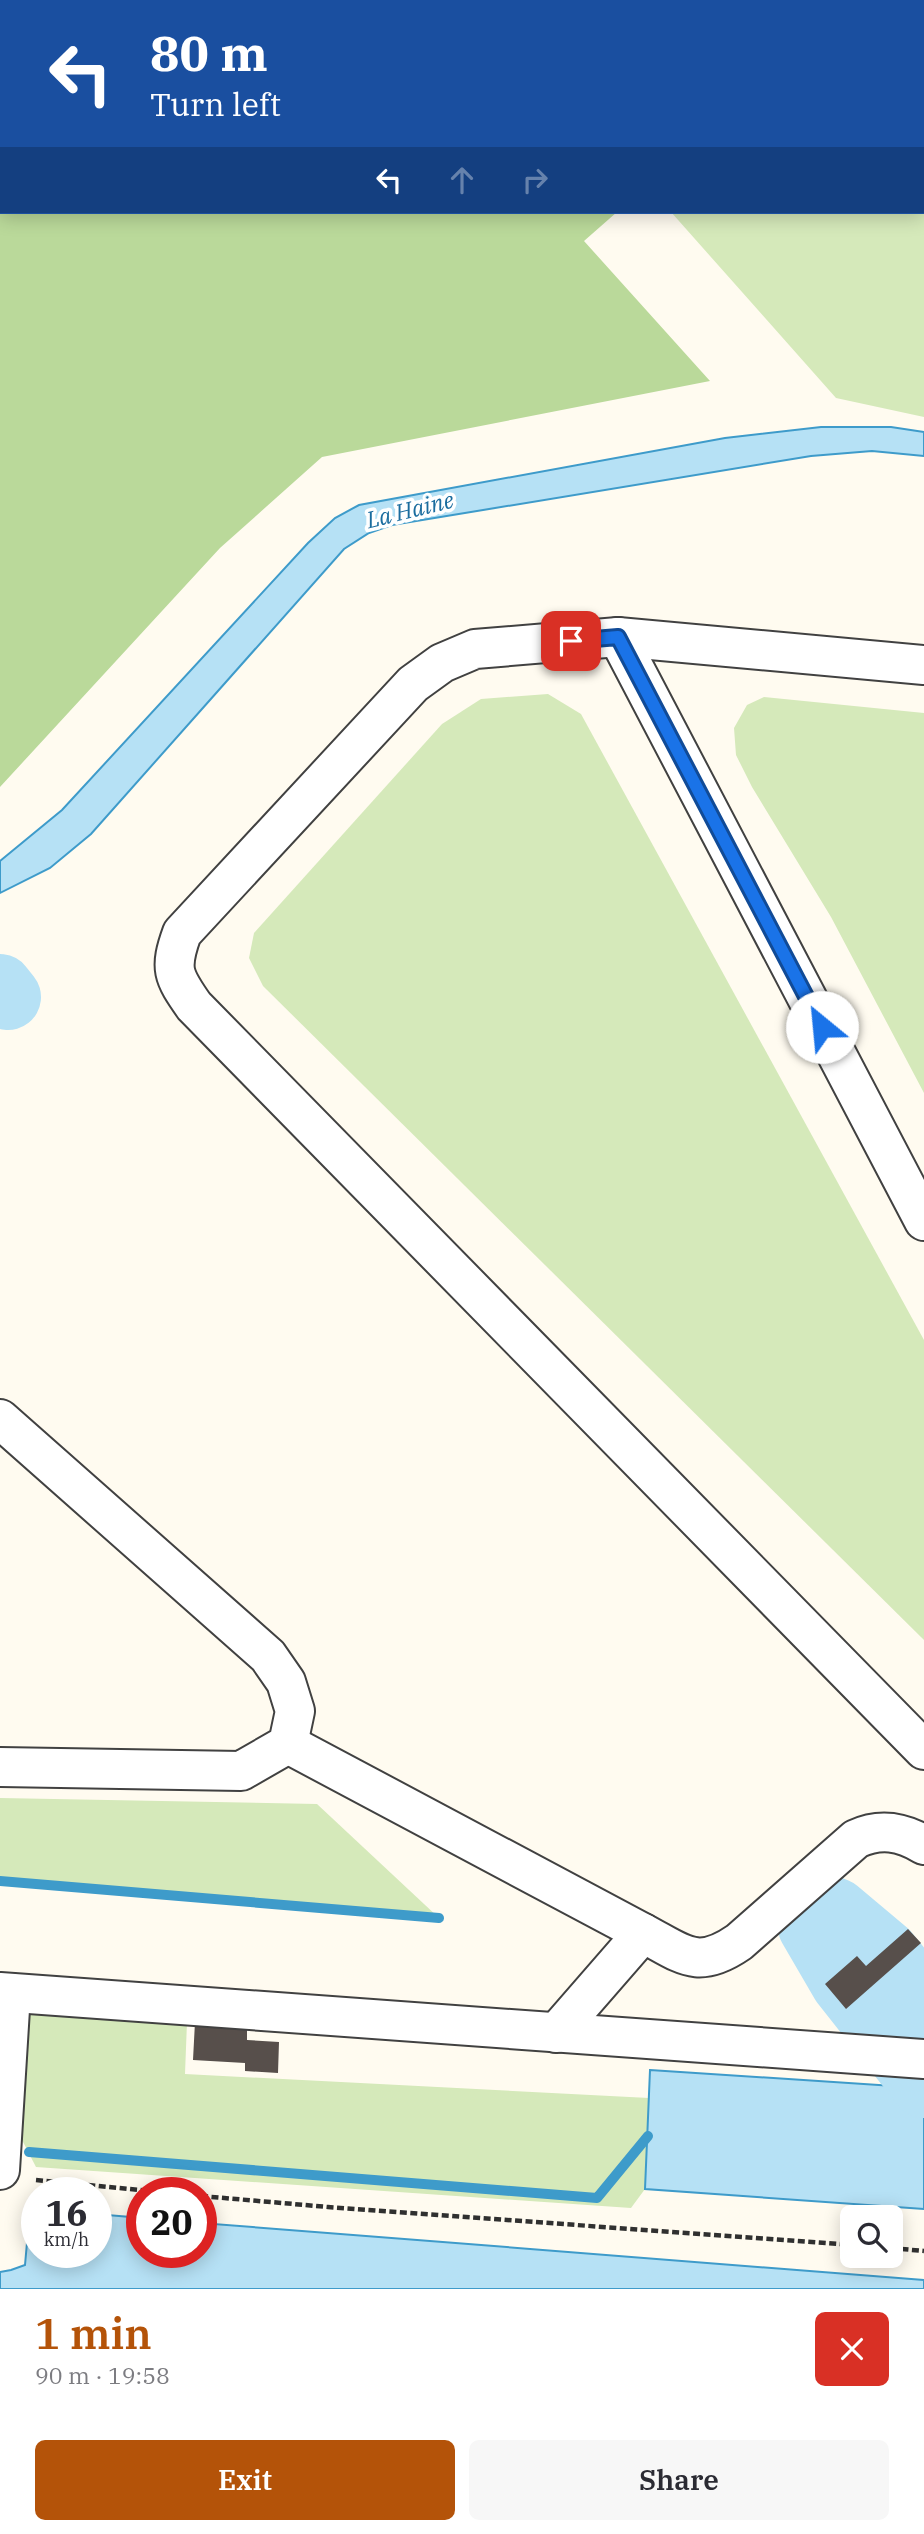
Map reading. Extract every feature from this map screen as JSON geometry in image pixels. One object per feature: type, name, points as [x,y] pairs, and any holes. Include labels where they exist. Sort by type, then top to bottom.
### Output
[{"type":"lane","points":[[924,665],[618,637],[475,649],[442,663],[413,684],[182,933],[173,958],[178,982],[194,1006],[924,1750]]},
{"type":"lane","points":[[618,637],[924,1221]]},
{"type":"lane","points":[[0,1419],[268,1656],[286,1682],[295,1711],[288,1744],[241,1772],[0,1767]]},
{"type":"lane","points":[[288,1744],[696,1959],[710,1958],[739,1942],[856,1839],[871,1832],[887,1830],[924,1845]]},
{"type":"lane","points":[[556,2033],[643,1933]]},
{"type":"lane","points":[[13,2175],[6,1992],[924,2059]]},
{"type":"path","points":[[13,2175],[126,2188]]},
{"type":"path","points":[[217,2197],[840,2244]]},
{"type":"path","points":[[903,2249],[924,2250]]},
{"type":"green space","points":[[0,214],[615,214],[584,241],[710,381],[322,457],[220,548],[0,787]]},
{"type":"green space","points":[[673,214],[924,214],[924,417],[836,398]]},
{"type":"green space","points":[[548,694],[581,714],[924,1340],[924,1640],[263,986],[249,958],[254,933],[442,724],[481,699]]},
{"type":"green space","points":[[764,697],[924,713],[924,1093],[831,917],[752,787],[736,755],[734,728],[747,705]]},
{"type":"green space","points":[[0,1798],[317,1804],[439,1918],[0,1885]]},
{"type":"green space","points":[[29,2013],[187,2022],[185,2074],[649,2098],[645,2189],[631,2208],[217,2179],[217,2177],[36,2167],[21,2138]]},
{"type":"water","name":"La Haine","points":[[821,427],[891,427],[924,432],[924,456],[872,451],[811,456],[392,525],[369,533],[344,549],[91,834],[50,868],[0,893],[0,861],[62,810],[308,543],[335,518],[359,505],[725,438]]},
{"type":"water","points":[[0,959],[20,983],[0,994]]},
{"type":"water","points":[[650,2070],[924,2088],[924,2209],[903,2207],[903,2205],[868,2205],[645,2189]]},
{"type":"water","points":[[112,2215],[126,2217],[126,2268],[217,2268],[217,2224],[924,2280],[924,2289],[0,2289],[0,2272],[21,2266],[112,2268]]},
{"type":"building","points":[[908,1929],[921,1943],[846,2009],[825,1984],[857,1956],[866,1966]]},
{"type":"building","points":[[195,2022],[247,2025],[247,2040],[279,2042],[278,2073],[245,2071],[245,2063],[193,2060]]},
{"type":"waterway","points":[[0,987],[8,997]]},
{"type":"waterway","points":[[0,1881],[439,1918]]},
{"type":"waterway","points":[[924,2000],[886,1953],[836,1911],[809,1900],[811,1927],[843,1982],[924,2085]]},
{"type":"waterway","points":[[29,2152],[597,2198],[648,2136]]},
{"type":"route","points":[[571,641],[618,637],[822,1027]]}]
